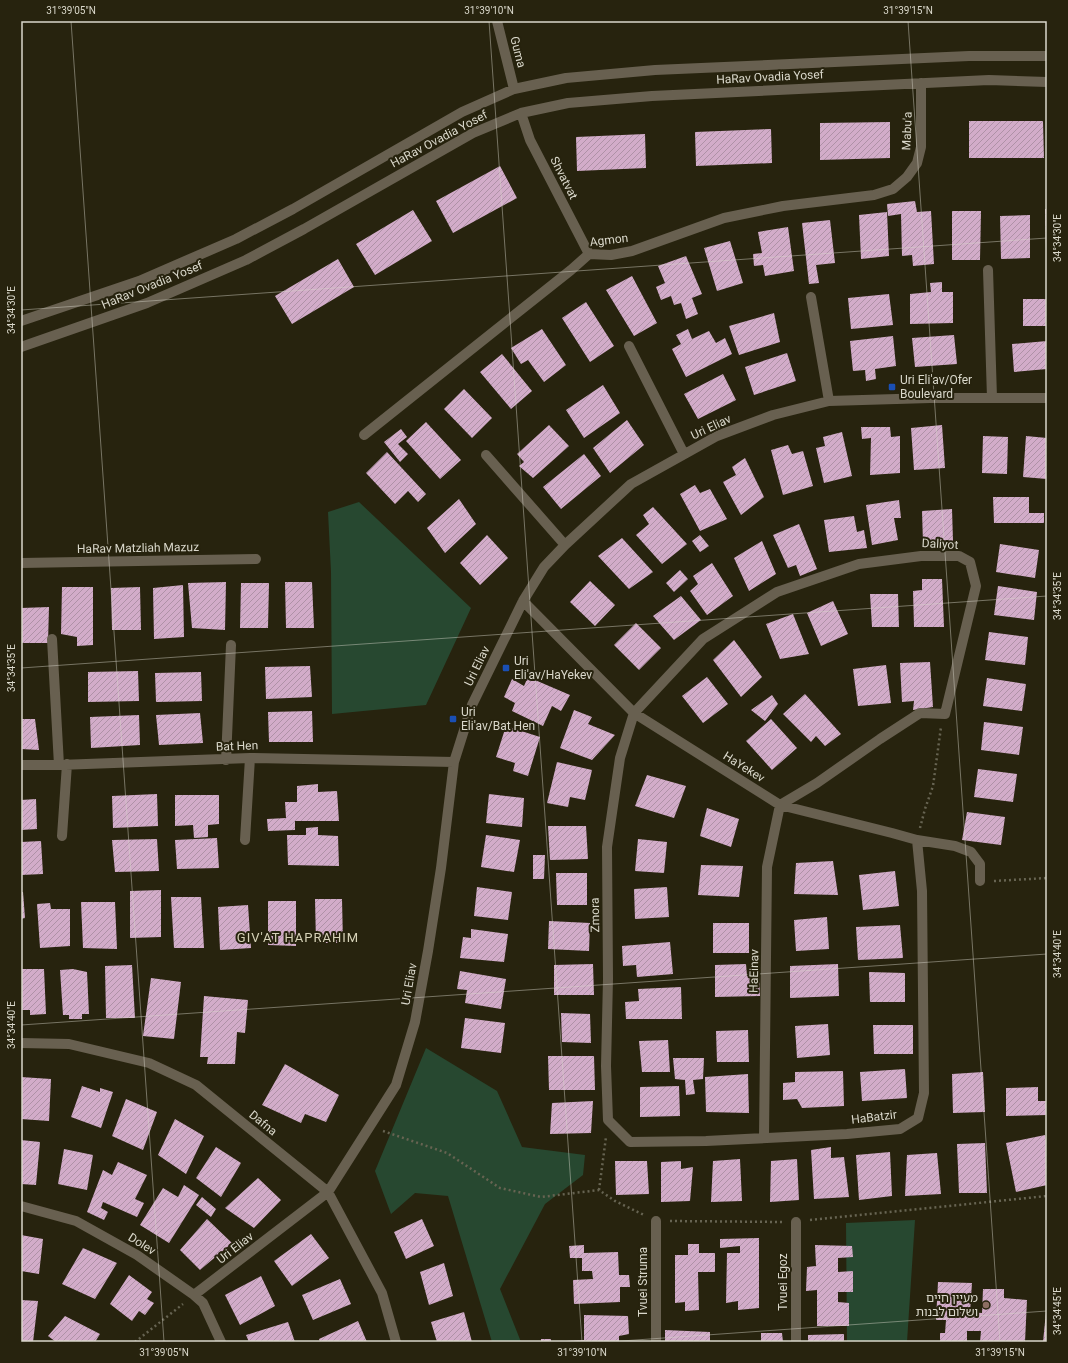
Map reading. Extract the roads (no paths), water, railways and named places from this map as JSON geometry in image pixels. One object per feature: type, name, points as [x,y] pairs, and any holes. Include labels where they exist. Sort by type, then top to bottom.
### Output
[{"type":"street","name":"Guma","points":[[497,21],[514,89]]},
{"type":"street","name":"HaRav Ovadia Yosef","points":[[21,321],[139,281],[236,239],[346,179],[462,112],[514,89],[566,78],[655,70],[968,56],[1047,56]]},
{"type":"street","name":"HaRav Ovadia Yosef","points":[[21,347],[147,303],[246,260],[351,203],[473,133],[521,113],[568,103],[652,96],[989,80],[1047,82]]},
{"type":"street","name":"Mabu'a","points":[[907,177],[917,162],[921,147],[921,83]]},
{"type":"street","name":"Shvatvat","points":[[521,113],[530,140],[588,254]]},
{"type":"street","name":"Agmon","points":[[364,435],[571,270],[588,254],[611,255],[632,251],[724,218],[783,206],[874,195],[893,189],[907,177]]},
{"type":"street","points":[[988,270],[992,398]]},
{"type":"street","points":[[811,297],[830,401]]},
{"type":"street","points":[[629,346],[684,454]]},
{"type":"street","name":"Uri Eliav","points":[[194,1296],[328,1192],[396,1085],[415,1022],[442,868],[454,762],[472,705],[523,601],[544,568],[565,545],[630,484],[717,436],[773,415],[830,401],[930,398],[1047,398]]},
{"type":"street","points":[[486,455],[565,545]]},
{"type":"street","name":"Daliyot","points":[[634,713],[703,639],[777,592],[859,564],[921,556],[959,556],[970,562],[976,586],[945,714],[920,713],[817,783],[780,805]]},
{"type":"street","name":"HaRav Matzliah Mazuz","points":[[21,563],[256,559]]},
{"type":"street","name":"HaYekev","points":[[523,601],[634,713],[780,805],[917,840],[955,846],[970,852],[980,864],[980,881]]},
{"type":"street","points":[[52,639],[63,765],[62,836]]},
{"type":"street","points":[[226,760],[230,645]]},
{"type":"street","name":"Zmora","points":[[608,1120],[606,1066],[608,979],[607,847],[620,758],[634,713]]},
{"type":"street","points":[[245,840],[250,758]]},
{"type":"street","name":"Bat Hen","points":[[21,765],[63,765],[250,758],[454,762]]},
{"type":"street","name":"HaEinav","points":[[764,1138],[768,866],[780,805]]},
{"type":"street","name":"HaBatzir","points":[[608,1120],[630,1142],[706,1141],[847,1134],[900,1129],[918,1118],[924,1092],[922,891],[917,840]]},
{"type":"street","name":"Dafna","points":[[21,1043],[69,1044],[149,1063],[196,1085],[328,1192],[382,1293],[396,1342]]},
{"type":"street","name":"Dolev","points":[[21,1206],[76,1221],[137,1255],[203,1303],[221,1342]]},
{"type":"street","name":"Tvuei Struma","points":[[656,1221],[656,1342]]},
{"type":"street","name":"Tvuei Egoz","points":[[796,1222],[796,1342]]},
{"type":"place","name":"Uri Eli'av/Ofer Boulevard","points":[[892,387]]},
{"type":"place","name":"Uri Eli'av/HaYekev","points":[[506,668]]},
{"type":"place","name":"Uri Eli'av/Bat Hen","points":[[453,719]]},
{"type":"place","name":"מעיין חיים ושלום לבנות","points":[[986,1305]]},
{"type":"district","name":"GIV'AT HAPRAHIM","points":[[298,937]]}]
